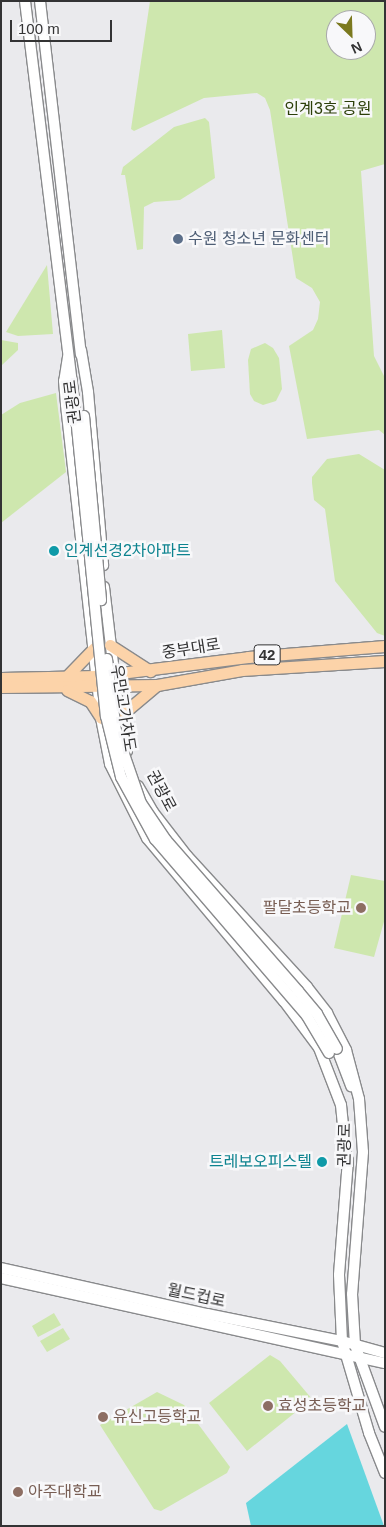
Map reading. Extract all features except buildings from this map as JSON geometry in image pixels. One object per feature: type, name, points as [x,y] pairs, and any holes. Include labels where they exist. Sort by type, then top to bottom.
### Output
[{"type":"main road","points":[[110,645],[150,671]]},
{"type":"main road","name":"중부대로","points":[[1,688],[58,687],[97,682],[115,674],[248,657],[385,646]]},
{"type":"main road","points":[[67,676],[94,648]]},
{"type":"main road","name":"중부대로","points":[[1,678],[67,676],[117,687],[157,685],[242,670],[385,661]]},
{"type":"main road","points":[[120,716],[157,685]]},
{"type":"main road","points":[[58,687],[90,701],[101,718]]},
{"type":"street","name":"권광로","points":[[26,1],[55,227],[68,357],[80,416]]},
{"type":"street","name":"권광로","points":[[40,1],[81,350],[88,392],[110,645],[120,716],[128,755],[153,812],[187,856],[307,987],[327,1013],[346,1050],[359,1099],[363,1152],[359,1182],[352,1294],[355,1345],[385,1427]]},
{"type":"street","name":"권광로","points":[[80,416],[81,350]]},
{"type":"street","name":"권광로","points":[[68,357],[64,381],[101,718],[110,764],[141,829],[182,883],[284,1001],[319,1048],[341,1105],[347,1166]]},
{"type":"street","name":"우만고가차도","points":[[80,416],[112,712],[132,784],[166,840],[316,1014],[333,1051]]},
{"type":"street","name":"권광로","points":[[333,1051],[345,1098],[347,1166],[339,1275],[342,1341],[368,1433],[385,1473]]},
{"type":"street","name":"권광로","points":[[333,1051],[348,1078],[355,1108],[359,1182]]},
{"type":"street","name":"월드컵로","points":[[1,1268],[207,1314],[342,1341],[385,1353]]},
{"type":"street","name":"월드컵로","points":[[1,1278],[345,1352],[385,1363]]},
{"type":"green space","name":"인계3호 공원","points":[[150,1],[385,1],[385,164],[361,171],[374,356],[385,378],[385,435],[379,430],[307,439],[289,346],[313,330],[318,319],[320,302],[312,288],[296,278],[270,110],[265,98],[257,93],[204,98],[134,131],[131,129]]},
{"type":"green space","points":[[205,118],[209,122],[215,178],[180,200],[154,202],[144,207],[143,249],[137,250],[125,175],[121,175],[123,167],[174,127]]},
{"type":"green space","points":[[47,265],[53,334],[18,336],[6,332]]},
{"type":"green space","points":[[222,330],[225,368],[191,371],[188,334]]},
{"type":"green space","points":[[1,340],[18,343],[18,350],[1,366]]},
{"type":"green space","points":[[265,343],[273,348],[279,358],[282,389],[276,401],[263,405],[254,401],[250,394],[248,360],[251,349]]},
{"type":"green space","points":[[56,393],[66,472],[1,523],[1,415],[20,403]]},
{"type":"green space","points":[[359,454],[385,470],[385,636],[377,633],[335,581],[325,509],[314,500],[312,477],[327,459]]},
{"type":"green space","name":"팔달초등학교","points":[[351,875],[385,881],[385,918],[374,957],[334,948]]},
{"type":"green space","points":[[54,1313],[61,1325],[38,1337],[32,1326]]},
{"type":"green space","points":[[63,1328],[70,1339],[47,1352],[40,1341]]},
{"type":"green space","points":[[270,1355],[280,1361],[312,1399],[247,1451],[209,1403]]},
{"type":"green space","points":[[157,1392],[184,1405],[230,1467],[227,1473],[161,1511],[154,1509],[100,1425]]},
{"type":"water","points":[[347,1424],[384,1526],[251,1526],[246,1503]]},
{"type":"place","name":"수원 청소년 문화센터","points":[[178,239]]},
{"type":"place","name":"인계선경2차아파트","points":[[54,551]]},
{"type":"place","name":"팔달초등학교","points":[[361,908]]},
{"type":"place","name":"트레보오피스텔","points":[[322,1162]]},
{"type":"place","name":"효성초등학교","points":[[268,1406]]},
{"type":"place","name":"유신고등학교","points":[[103,1417]]},
{"type":"place","name":"아주대학교","points":[[18,1492]]}]
